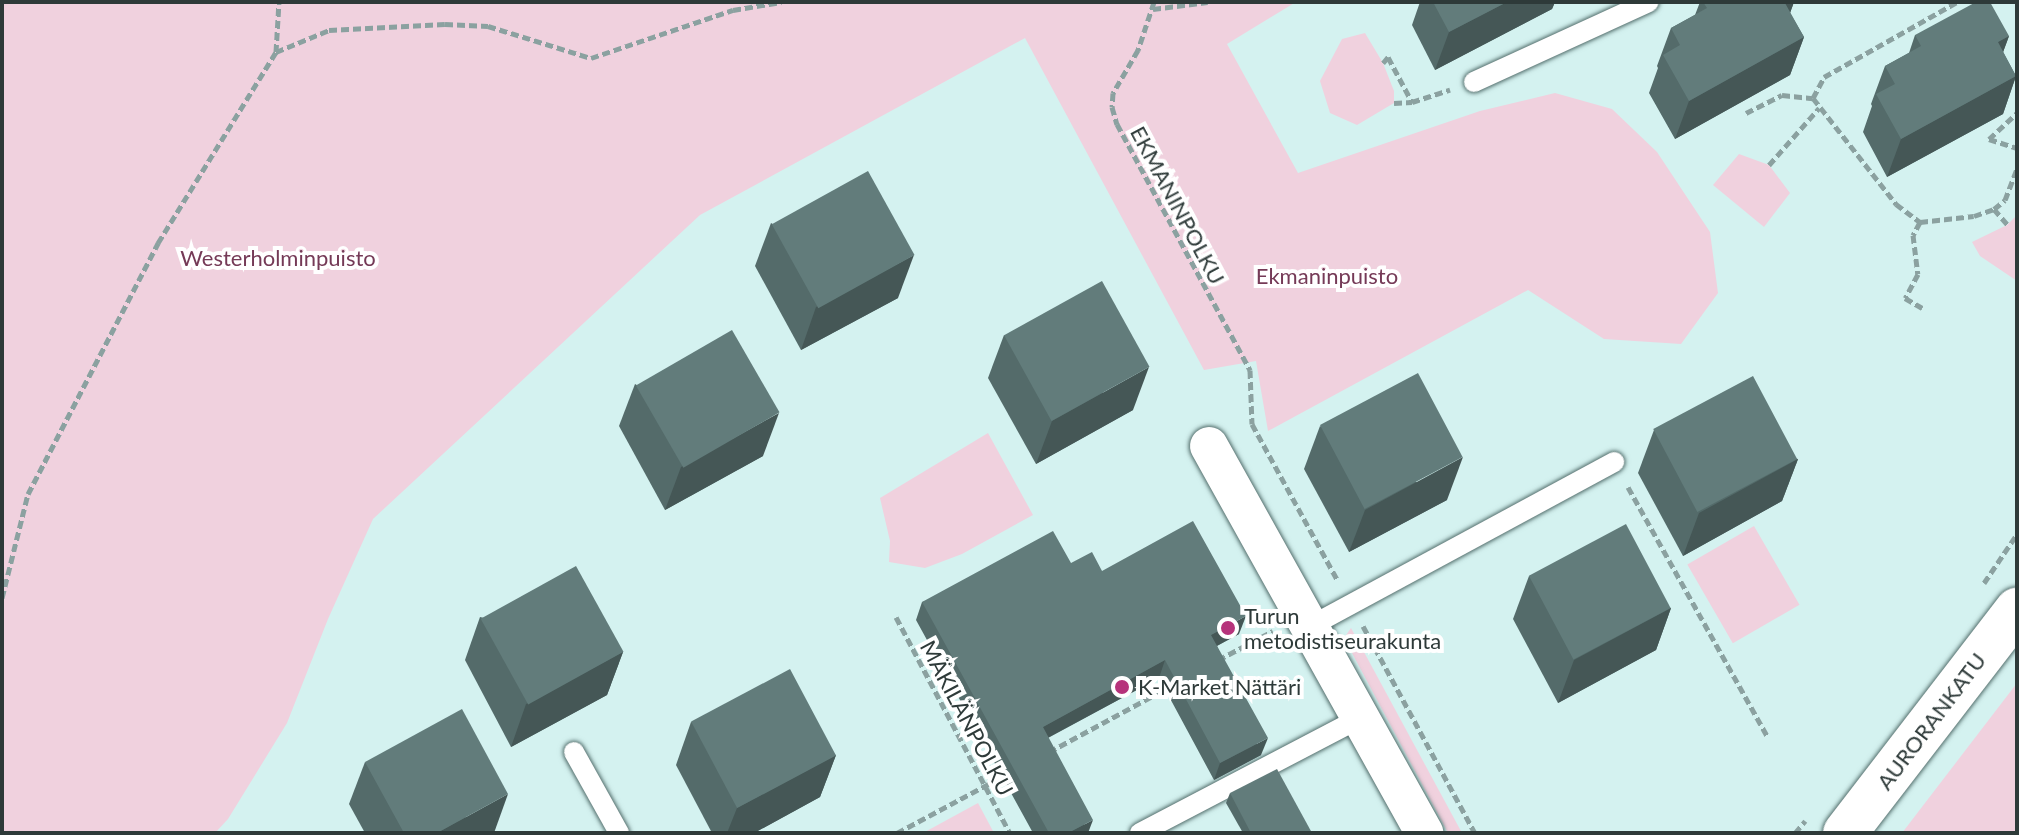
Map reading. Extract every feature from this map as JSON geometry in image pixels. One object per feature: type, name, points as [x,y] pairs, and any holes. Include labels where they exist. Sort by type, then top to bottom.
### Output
[{"type":"street","points":[[1209,446],[1424,833]]},
{"type":"street","name":"AURORANKATU","points":[[1845,833],[2017,610]]},
{"type":"lane","points":[[1474,82],[1649,2]]},
{"type":"lane","points":[[1306,621],[1614,462]]},
{"type":"lane","points":[[1140,833],[1360,718]]},
{"type":"lane","points":[[574,752],[619,833]]},
{"type":"path","points":[[2,598],[28,494],[158,243],[276,52],[279,2]]},
{"type":"path","points":[[276,52],[329,30],[445,24],[488,26],[591,58],[733,10],[781,2]]},
{"type":"path","points":[[1154,6],[1208,2]]},
{"type":"path","points":[[1813,98],[1824,77],[1957,2]]},
{"type":"path","name":"EKMANINPOLKU","points":[[1154,6],[1138,50],[1117,83],[1112,107],[1117,124],[1250,370],[1252,424]]},
{"type":"path","points":[[1383,63],[1388,57],[1412,102]]},
{"type":"path","points":[[1394,103],[1412,102],[1474,82]]},
{"type":"path","points":[[1746,113],[1782,95],[1813,98]]},
{"type":"path","points":[[1813,98],[1896,204],[1920,222],[1974,216],[1994,209],[2005,200],[2017,169]]},
{"type":"path","points":[[1769,165],[1819,108]]},
{"type":"path","points":[[2017,113],[1989,139],[2017,148]]},
{"type":"path","points":[[1994,209],[2008,225]]},
{"type":"path","points":[[1920,222],[1913,235],[1918,274],[1905,298],[1922,308]]},
{"type":"path","points":[[1614,462],[1768,738]]},
{"type":"path","name":"MÄKILÄNPOLKU","points":[[896,617],[1010,833]]},
{"type":"path","points":[[1206,667],[1306,621]]},
{"type":"path","points":[[1040,756],[1178,682]]},
{"type":"path","points":[[897,833],[1013,771]]},
{"type":"green space","name":"Westerholminpuisto","points":[[2,2],[1296,2],[1227,44],[1298,173],[1480,111],[1555,93],[1612,109],[1657,152],[1710,232],[1718,293],[1681,344],[1604,339],[1528,290],[1268,431],[1256,361],[1204,370],[1025,38],[700,215],[373,519],[328,619],[287,723],[228,819],[215,833],[2,833]]},
{"type":"green space","points":[[1365,33],[1383,63],[1394,91],[1394,103],[1357,125],[1330,113],[1320,81],[1342,39]]},
{"type":"green space","points":[[1739,154],[1769,165],[1790,193],[1764,227],[1713,185]]},
{"type":"green space","points":[[2017,215],[2017,281],[1980,256],[1972,242],[2007,225]]},
{"type":"green space","points":[[988,433],[1033,515],[962,554],[925,568],[889,562],[890,541],[880,498]]},
{"type":"green space","points":[[1754,526],[1800,605],[1733,643],[1687,564]]},
{"type":"green space","points":[[1351,628],[1462,833],[1448,833],[1344,638]]},
{"type":"green space","points":[[2017,683],[2017,833],[1902,833]]},
{"type":"green space","points":[[978,803],[994,833],[923,833]]},
{"type":"building","points":[[1433,2],[1507,2],[1449,32]]},
{"type":"building","points":[[1703,2],[1787,2],[1804,37],[1689,101],[1663,55],[1680,45],[1671,28],[1707,8]]},
{"type":"building","points":[[1976,2],[1990,2],[2009,36],[1998,42],[2016,76],[1901,139],[1876,94],[1895,84],[1885,66],[1921,46],[1915,35]]},
{"type":"building","points":[[868,171],[915,255],[818,308],[772,224]]},
{"type":"building","points":[[1102,281],[1150,367],[1052,421],[1004,335]]},
{"type":"building","points":[[732,330],[780,412],[683,468],[636,386]]},
{"type":"building","points":[[1418,373],[1463,457],[1365,509],[1320,425]]},
{"type":"building","points":[[1753,376],[1797,459],[1697,512],[1653,429]]},
{"type":"building","points":[[1193,521],[1246,616],[1211,635],[1268,738],[1220,763],[1165,660],[1043,727],[1093,820],[1068,833],[1049,833],[922,602],[1053,531],[1071,563],[1092,552],[1102,571]]},
{"type":"building","points":[[1626,524],[1671,608],[1573,660],[1529,576]]},
{"type":"building","points":[[576,566],[624,652],[528,705],[481,619]]},
{"type":"building","points":[[790,669],[836,756],[737,808],[691,722]]},
{"type":"building","points":[[462,709],[508,794],[437,833],[404,833],[365,762]]},
{"type":"building","points":[[1277,769],[1312,833],[1251,833],[1230,793]]},
{"type":"place","name":"Turun metodistiseurakunta","points":[[1228,628]]},
{"type":"place","name":"K-Market Nättäri","points":[[1122,687]]},
{"type":"park label","name":"Ekmaninpuisto","points":[[1327,276]]}]
